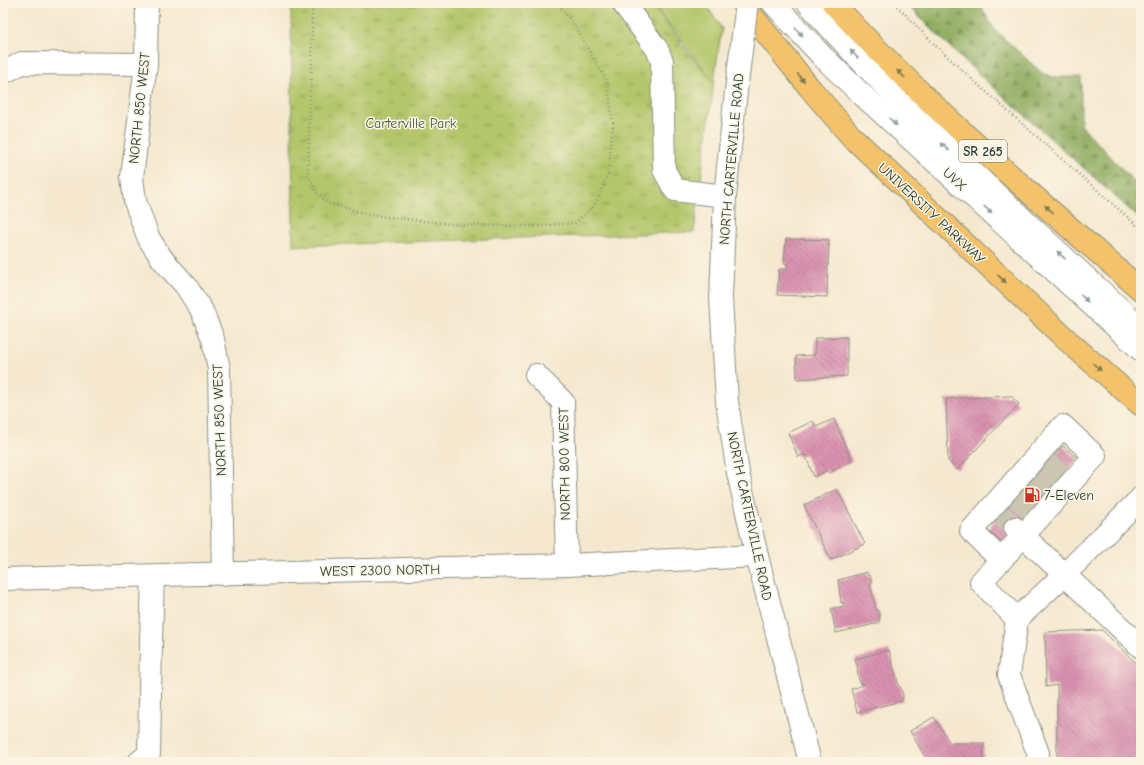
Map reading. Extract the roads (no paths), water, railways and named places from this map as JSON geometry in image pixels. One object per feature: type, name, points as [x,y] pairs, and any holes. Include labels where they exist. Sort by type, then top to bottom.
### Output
[{"type":"main road","name":"UNIVERSITY PARKWAY","points":[[742,3],[809,87],[851,136],[1068,341],[1141,405]]},
{"type":"main road","name":"SR 265","points":[[833,3],[892,65],[990,158],[1141,290]]},
{"type":"street","name":"NORTH 850 WEST","points":[[147,3],[146,64],[132,177],[135,201],[149,239],[162,260],[186,286],[202,311],[213,339],[219,369],[223,574]]},
{"type":"street","points":[[623,3],[657,48],[662,61],[664,170],[675,190],[725,196]]},
{"type":"street","name":"NORTH CARTERVILLE ROAD","points":[[747,3],[725,196],[721,298],[727,402],[738,473],[757,556],[810,762]]},
{"type":"street","name":"UVX","points":[[773,3],[823,57],[857,90],[1141,350]]},
{"type":"street","points":[[808,3],[872,73],[936,138],[1141,328]]},
{"type":"street","points":[[3,73],[22,64],[146,64]]},
{"type":"street","name":"NORTH 800 WEST","points":[[536,375],[563,402],[567,565]]},
{"type":"street","points":[[1001,560],[971,531],[1008,521],[1024,504],[1054,469],[1008,521],[1001,560],[981,582],[1018,619]]},
{"type":"street","points":[[1038,762],[1038,753],[1009,676],[1018,619],[1141,498]]},
{"type":"street","points":[[1008,521],[1141,647]]},
{"type":"street","name":"WEST 2300 NORTH","points":[[3,579],[567,565],[757,556]]},
{"type":"street","points":[[139,762],[149,754],[150,641],[153,576]]},
{"type":"tunnel","points":[[1047,463],[1062,476]]},
{"type":"tunnel","points":[[1032,480],[1047,493]]},
{"type":"tunnel","points":[[1016,497],[1031,511]]},
{"type":"tunnel","points":[[1000,515],[1015,528]]},
{"type":"place","name":"7-Eleven","points":[[1032,495]]},
{"type":"park label","name":"Carterville Park","points":[[411,123]]}]
